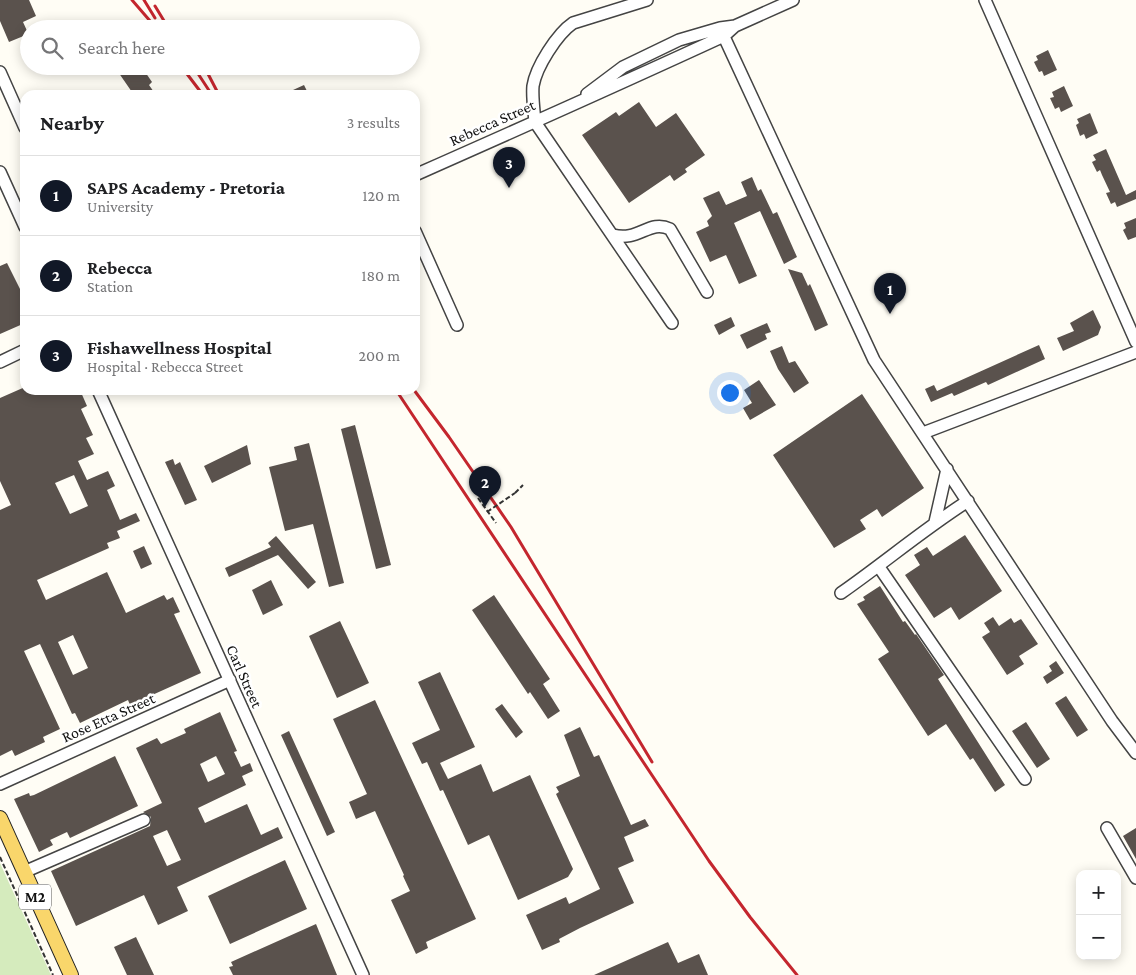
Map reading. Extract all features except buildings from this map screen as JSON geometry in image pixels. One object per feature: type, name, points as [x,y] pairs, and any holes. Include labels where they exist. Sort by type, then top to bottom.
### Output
[{"type":"main road","name":"M2","points":[[0,818],[71,975]]},
{"type":"street","points":[[647,0],[572,24],[564,29],[537,72],[533,87],[535,122],[672,323]]},
{"type":"street","name":"Rebecca Street","points":[[420,173],[535,122],[582,98],[631,80],[722,32],[793,0]]},
{"type":"street","points":[[985,0],[1136,342]]},
{"type":"street","points":[[722,32],[872,355],[1112,721],[1136,753]]},
{"type":"street","name":"Rebecca Street","points":[[582,98],[608,77],[645,55],[679,40],[722,32]]},
{"type":"street","points":[[0,72],[20,117]]},
{"type":"street","points":[[0,172],[20,216]]},
{"type":"street","points":[[613,235],[633,236],[656,226],[670,230],[706,292]]},
{"type":"street","points":[[420,242],[457,325]]},
{"type":"street","points":[[0,362],[20,352]]},
{"type":"street","points":[[923,433],[1136,352]]},
{"type":"street","name":"Carl Street","points":[[100,395],[363,975]]},
{"type":"street","points":[[935,522],[946,469]]},
{"type":"street","points":[[841,592],[879,567],[935,522],[968,501]]},
{"type":"street","points":[[879,567],[1026,778]]},
{"type":"street","name":"Rose Etta Street","points":[[0,784],[230,680]]},
{"type":"street","points":[[24,872],[144,820]]},
{"type":"street","points":[[1107,828],[1136,878]]},
{"type":"path","points":[[487,512],[524,485]]},
{"type":"path","points":[[478,498],[496,523]]},
{"type":"path","points":[[0,857],[53,975]]},
{"type":"green space","points":[[0,863],[51,975],[0,975]]},
{"type":"railway","points":[[132,0],[149,20]]},
{"type":"railway","points":[[144,0],[155,18]]},
{"type":"railway","points":[[155,6],[164,20]]},
{"type":"railway","points":[[188,75],[199,90]]},
{"type":"railway","points":[[199,75],[209,90]]},
{"type":"railway","points":[[209,75],[216,90]]},
{"type":"railway","points":[[399,395],[709,861],[750,917],[797,975]]},
{"type":"railway","points":[[418,395],[511,527],[652,762]]},
{"type":"place","name":"Fishawellness Hospital","points":[[509,188]]},
{"type":"place","name":"SAPS Academy - Pretoria","points":[[890,314]]},
{"type":"place","name":"Rebecca","points":[[485,507]]}]
